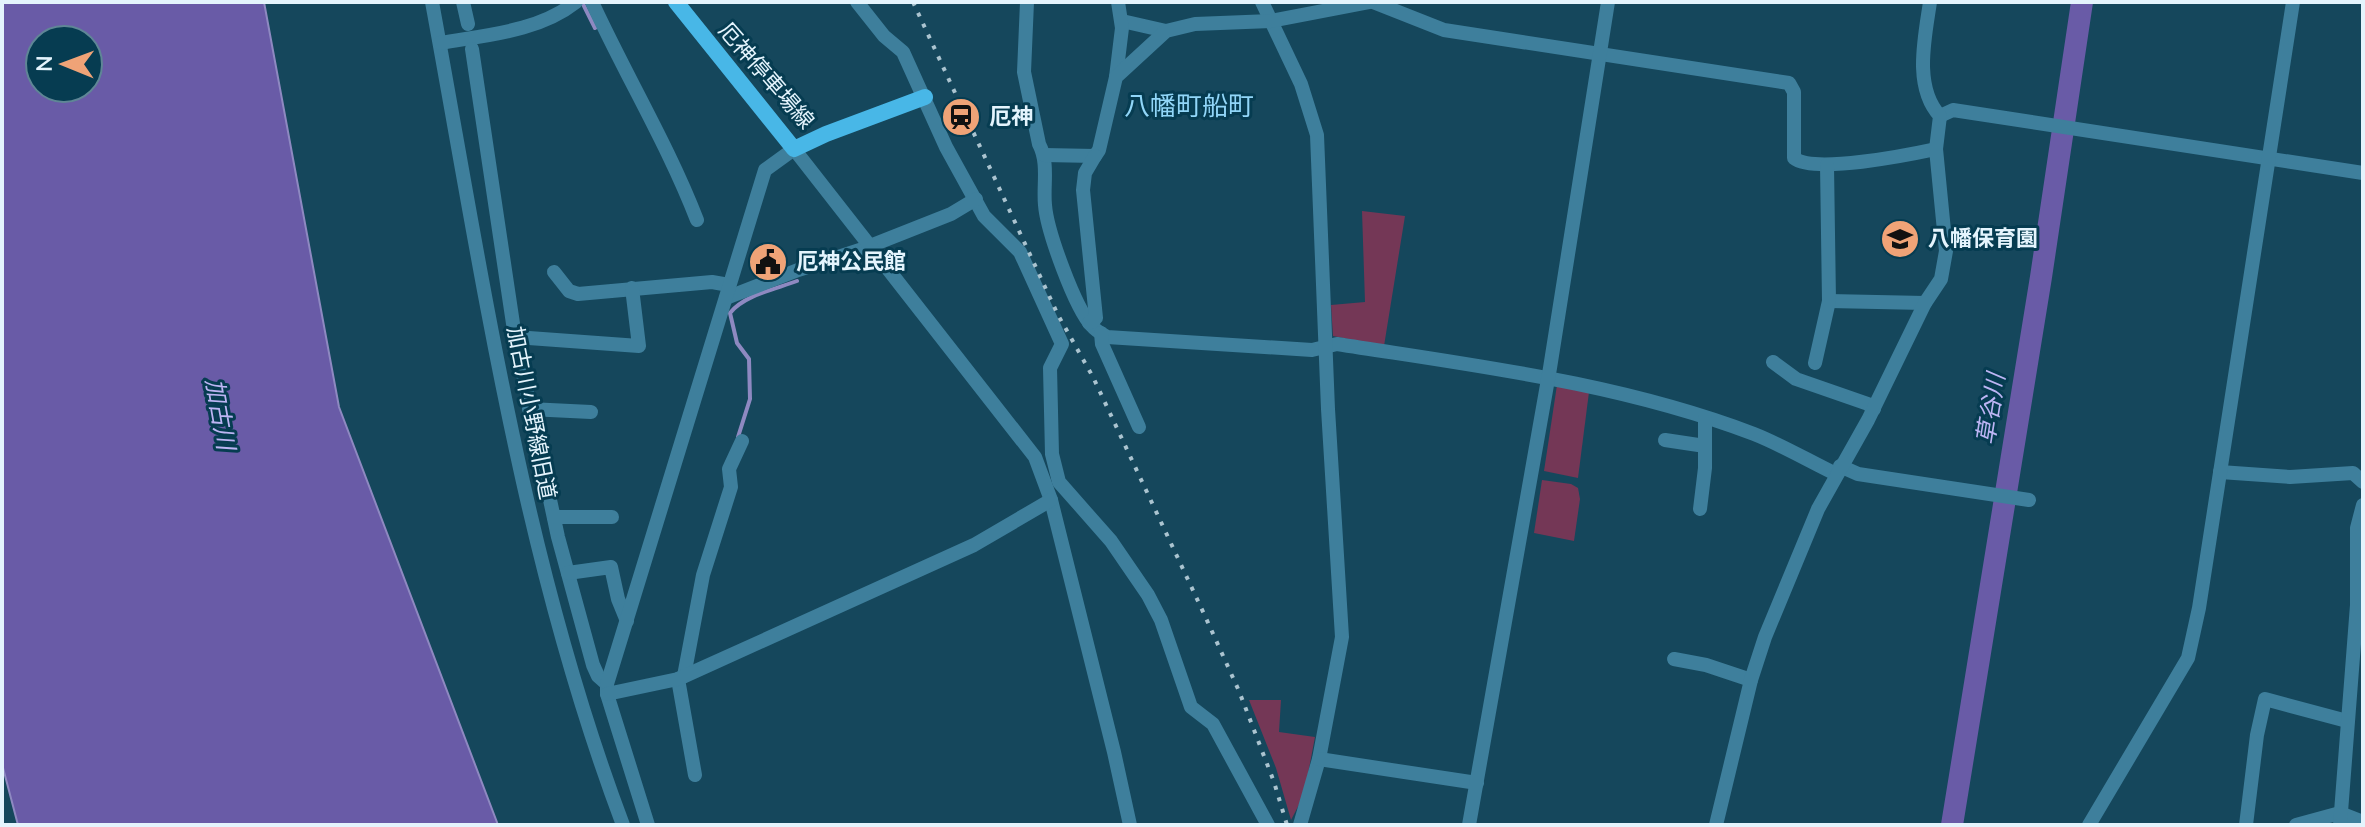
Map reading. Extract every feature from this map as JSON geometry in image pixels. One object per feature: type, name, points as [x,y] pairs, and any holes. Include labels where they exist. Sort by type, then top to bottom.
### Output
[{"type":"main road","name":"厄神停車場線","points":[[676,2],[794,149],[925,97]]},
{"type":"street","name":"加古川小野線旧道","points":[[432,2],[513,445],[543,573],[571,670],[623,825]]},
{"type":"street","points":[[463,2],[468,24]]},
{"type":"street","points":[[440,43],[532,25],[576,2]]},
{"type":"street","points":[[592,2],[621,67],[653,122],[697,220]]},
{"type":"street","points":[[857,2],[884,36],[903,52],[946,147],[984,216],[1020,252],[1062,344],[1050,368],[1052,489],[1130,825]]},
{"type":"street","points":[[1027,2],[1024,72],[1044,155],[1045,206],[1049,228],[1067,276],[1095,328],[1139,427]]},
{"type":"street","points":[[1095,328],[1084,181],[1099,150],[1116,77],[1122,21],[1118,2]]},
{"type":"street","points":[[1262,2],[1301,84],[1317,135],[1342,637],[1319,759],[1300,825]]},
{"type":"street","points":[[1122,21],[1166,31],[1195,24],[1271,21],[1372,2],[1444,30],[1789,83],[1794,92],[1794,158],[1804,164],[1827,165],[1936,149]]},
{"type":"street","points":[[1469,825],[1549,378],[1608,2]]},
{"type":"street","points":[[1716,825],[1751,680],[1765,637],[1818,509],[1874,409],[1925,303],[1941,279],[1946,251],[1936,149],[1940,116],[1933,108],[1924,76],[1923,46],[1930,2]]},
{"type":"street","points":[[2089,825],[2188,658],[2199,608],[2293,2]]},
{"type":"street","points":[[1116,77],[1166,31]]},
{"type":"street","points":[[472,49],[515,337],[529,409],[593,665],[607,689],[648,825]]},
{"type":"street","points":[[1940,116],[1953,110],[2363,173]]},
{"type":"street","points":[[607,689],[765,170],[794,149],[1035,457],[1052,489],[1111,541],[1161,620],[1191,707],[1213,724],[1268,825]]},
{"type":"street","points":[[1044,155],[1095,156]]},
{"type":"street","points":[[1821,354],[1829,301],[1827,165]]},
{"type":"street","points":[[554,272],[569,291],[578,294],[712,282],[728,292],[870,246],[951,214],[976,199]]},
{"type":"street","points":[[1067,276],[1092,268]]},
{"type":"street","points":[[515,337],[639,346],[632,288]]},
{"type":"street","points":[[1829,301],[1925,303]]},
{"type":"street","points":[[1095,328],[1107,337],[1312,350],[1337,344],[1549,378],[1601,388],[1705,418],[1755,434],[1838,470],[2029,500]]},
{"type":"street","points":[[1773,362],[1796,379],[1868,404],[1874,409]]},
{"type":"street","points":[[529,409],[591,412]]},
{"type":"street","points":[[1700,509],[1705,418]]},
{"type":"street","points":[[1665,440],[1705,446]]},
{"type":"street","points":[[695,775],[681,678],[703,575],[731,487],[729,469],[742,441]]},
{"type":"street","points":[[2220,472],[2290,477],[2353,473],[2363,482]]},
{"type":"street","points":[[607,689],[681,678],[974,545],[1052,489]]},
{"type":"street","points":[[2340,819],[2357,605],[2357,528],[2363,505]]},
{"type":"street","points":[[554,517],[612,517]]},
{"type":"street","points":[[568,573],[611,567],[627,621]]},
{"type":"street","points":[[1674,659],[1706,665],[1751,680]]},
{"type":"street","points":[[2246,825],[2257,735],[2265,699],[2347,721]]},
{"type":"street","points":[[1319,759],[1477,783]]},
{"type":"street","points":[[2303,824],[2340,819],[2363,822]]},
{"type":"shaded area","points":[[1362,211],[1405,216],[1384,346],[1333,336],[1331,305],[1365,302]]},
{"type":"shaded area","points":[[1557,385],[1589,392],[1578,478],[1544,471]]},
{"type":"shaded area","points":[[1542,480],[1578,488],[1580,499],[1574,541],[1534,533]]},
{"type":"shaded area","points":[[1249,700],[1281,700],[1279,732],[1315,737],[1304,795],[1291,820],[1276,768]]},
{"type":"water","name":"加古川","points":[[2,2],[264,2],[339,407],[498,825],[18,825],[2,764]]},
{"type":"waterway","points":[[582,2],[595,28]]},
{"type":"waterway","name":"草谷川","points":[[1952,825],[2041,277],[2082,2]]},
{"type":"waterway","points":[[738,437],[750,399],[749,359],[737,343],[730,313],[752,297],[797,281]]},
{"type":"railway","points":[[913,2],[1058,315],[1093,377],[1205,616],[1239,691],[1287,825]]},
{"type":"place","name":"厄神","points":[[961,117]]},
{"type":"place","name":"八幡保育園","points":[[1900,239]]},
{"type":"place","name":"厄神公民館","points":[[768,262]]},
{"type":"district","name":"八幡町船町","points":[[1189,106]]}]
